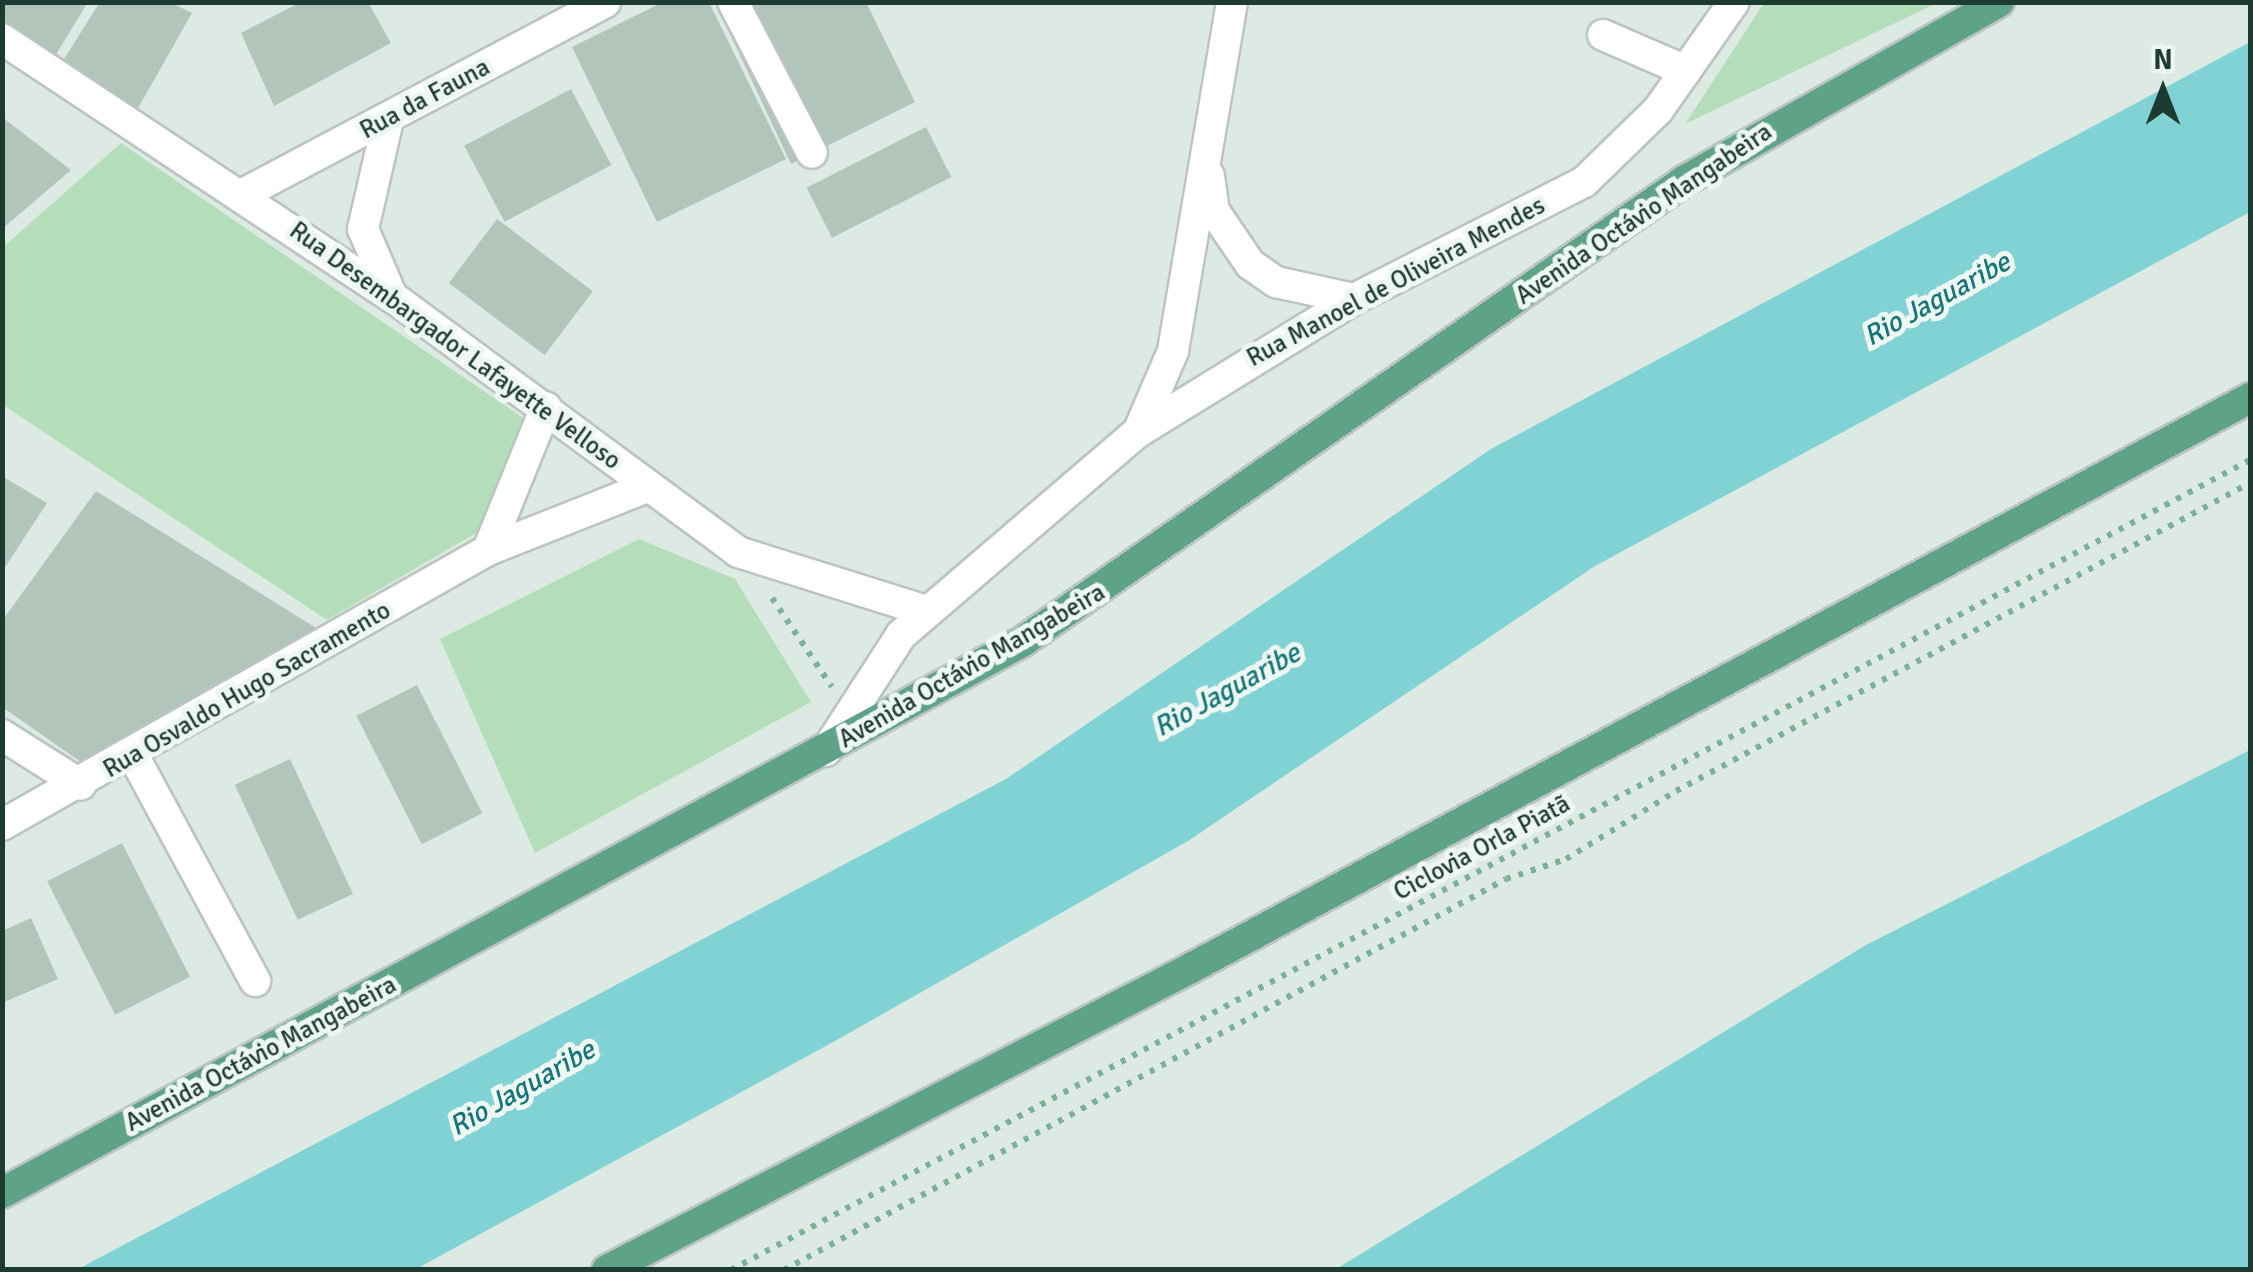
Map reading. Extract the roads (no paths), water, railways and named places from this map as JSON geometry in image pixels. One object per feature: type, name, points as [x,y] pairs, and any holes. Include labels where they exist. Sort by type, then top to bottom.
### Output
[{"type":"main road","name":"Avenida Octávio Mangabeira","points":[[2,1193],[826,751],[1120,578],[1684,181],[1998,2]]},
{"type":"main road","points":[[607,1270],[1174,977],[2250,398]]},
{"type":"street","name":"Rua da Fauna","points":[[242,194],[606,2]]},
{"type":"street","points":[[733,2],[812,153]]},
{"type":"street","points":[[1138,432],[1172,352],[1208,166],[1232,2]]},
{"type":"street","name":"Rua Manoel de Oliveira Mendes","points":[[826,751],[926,612],[1138,432],[1354,300],[1584,182],[1625,149],[1734,2]]},
{"type":"street","points":[[1603,35],[1686,71]]},
{"type":"street","name":"Rua Desembargador Lafayette Velloso","points":[[2,39],[394,298],[546,406],[647,488],[738,552],[926,612]]},
{"type":"street","points":[[388,120],[363,229],[394,298]]},
{"type":"street","points":[[1208,166],[1214,210],[1250,264],[1276,282],[1354,300]]},
{"type":"street","points":[[488,550],[546,406]]},
{"type":"street","name":"Rua Osvaldo Hugo Sacramento","points":[[2,825],[133,756],[488,550],[647,488]]},
{"type":"street","points":[[2,735],[81,785]]},
{"type":"street","points":[[133,756],[255,981]]},
{"type":"water","name":"Rio Jaguaribe","points":[[2250,42],[2250,212],[1595,566],[1188,841],[835,1041],[416,1269],[78,1269],[1006,779],[1491,449]]},
{"type":"water","points":[[2250,750],[2250,1269],[1336,1269],[1866,945]]}]
